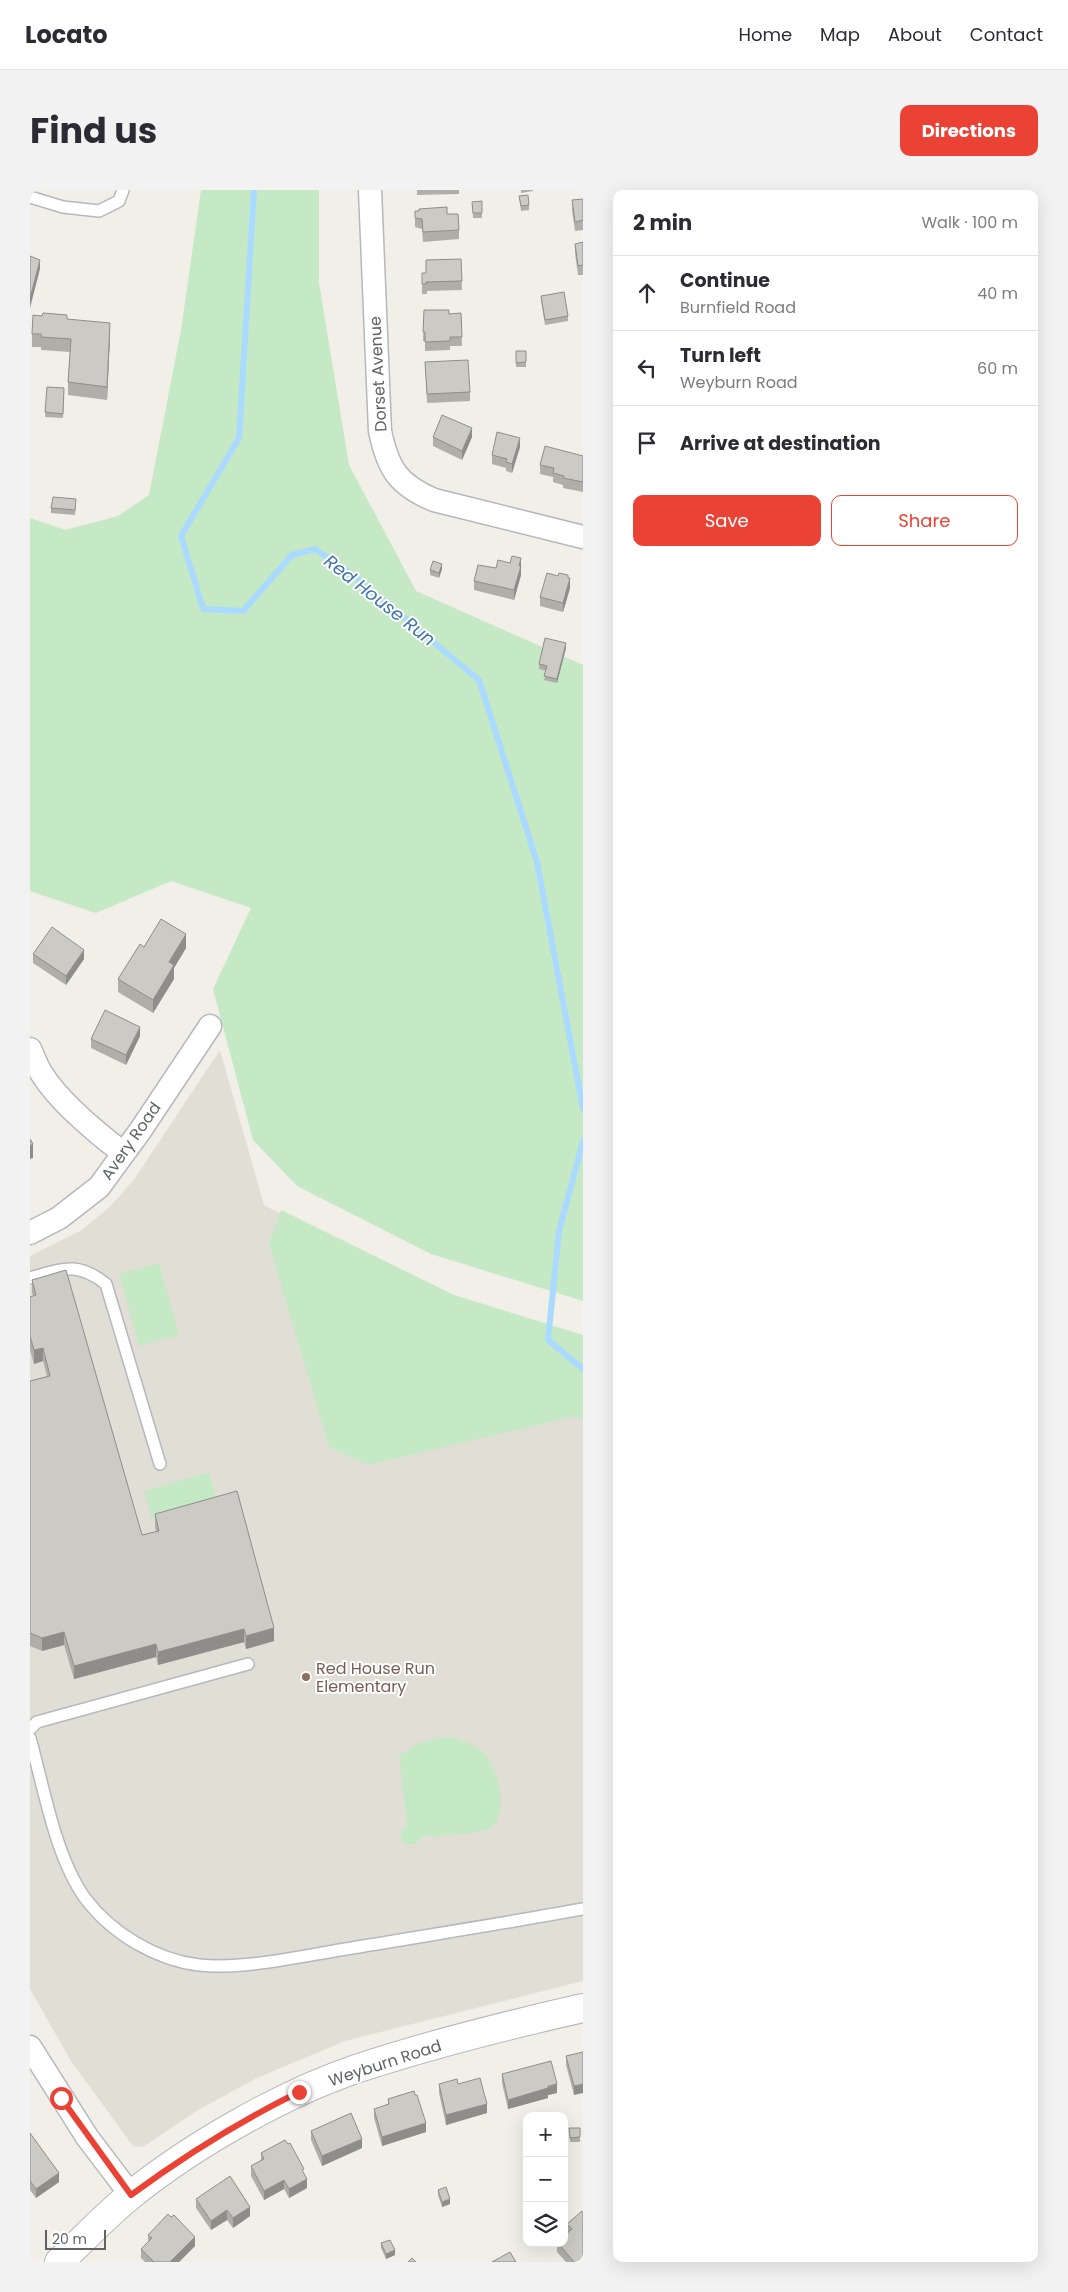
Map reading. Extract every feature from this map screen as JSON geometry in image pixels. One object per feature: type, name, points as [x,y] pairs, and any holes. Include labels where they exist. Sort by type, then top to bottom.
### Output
[{"type":"street","name":"Dorset Avenue","points":[[370,190],[378,416],[383,449],[390,466],[401,481],[414,491],[434,500],[583,537]]},
{"type":"street","name":"Avery Road","points":[[30,1233],[59,1218],[99,1187],[210,1026]]},
{"type":"street","points":[[30,1049],[42,1074],[54,1090],[96,1132],[123,1154]]},
{"type":"street","name":"Weyburn Road","points":[[59,2262],[131,2195],[206,2144],[265,2109],[299,2092],[358,2068],[530,2020],[583,2008]]},
{"type":"street","points":[[30,2047],[88,2137],[131,2195]]},
{"type":"lane","points":[[30,197],[63,207],[99,211],[119,202],[123,190]]},
{"type":"lane","points":[[30,1278],[64,1268],[80,1268],[106,1284],[160,1464]]},
{"type":"lane","points":[[30,1730],[37,1722],[248,1664]]},
{"type":"lane","points":[[30,1738],[59,1845],[68,1869],[84,1897],[102,1918],[122,1934],[172,1959],[198,1965],[220,1966],[278,1960],[583,1909]]},
{"type":"shaded area","name":"Red House Run Elementary","points":[[220,1050],[264,1205],[583,1374],[583,1981],[345,2041],[257,2078],[198,2110],[143,2147],[133,2146],[71,2061],[30,1989],[30,1256],[80,1231],[110,1207],[135,1178]]},
{"type":"green space","points":[[201,190],[319,190],[319,283],[349,465],[416,591],[583,665],[583,1301],[431,1254],[297,1186],[253,1140],[213,989],[251,908],[171,881],[96,913],[30,891],[30,518],[65,530],[118,516],[149,495],[181,330]]},
{"type":"green space","points":[[281,1210],[454,1295],[583,1335],[583,1420],[576,1416],[368,1465],[329,1447],[269,1244]]},
{"type":"green space","points":[[159,1263],[179,1335],[139,1346],[119,1274]]},
{"type":"green space","points":[[209,1472],[217,1500],[152,1519],[144,1491]]},
{"type":"green space","points":[[453,1737],[477,1748],[489,1760],[494,1769],[500,1792],[501,1804],[499,1815],[495,1823],[483,1831],[422,1837],[416,1844],[404,1844],[401,1834],[407,1824],[399,1756],[412,1747],[424,1742],[438,1738]]},
{"type":"building","points":[[528,195],[529,205],[521,206],[519,196]]},
{"type":"building","points":[[583,199],[583,220],[575,222],[572,200]]},
{"type":"building","points":[[482,201],[482,213],[473,213],[472,202]]},
{"type":"building","points":[[447,207],[447,214],[458,214],[459,230],[423,232],[422,219],[415,218],[415,211]]},
{"type":"building","points":[[583,242],[583,265],[578,266],[575,244]]},
{"type":"building","points":[[30,256],[40,260],[30,298]]},
{"type":"building","points":[[461,259],[462,281],[426,282],[427,284],[422,284],[422,273],[426,273],[426,260]]},
{"type":"building","points":[[564,292],[568,316],[545,320],[541,296]]},
{"type":"building","points":[[424,310],[449,310],[449,314],[461,313],[462,337],[450,337],[450,341],[425,342],[425,332],[423,332]]},
{"type":"building","points":[[43,313],[67,315],[67,319],[110,323],[107,387],[68,382],[71,339],[41,337],[41,334],[32,334],[33,315],[42,316]]},
{"type":"building","points":[[516,351],[526,351],[526,362],[516,363]]},
{"type":"building","points":[[468,360],[470,392],[427,394],[425,362]]},
{"type":"building","points":[[47,387],[64,388],[63,414],[45,412]]},
{"type":"building","points":[[442,415],[472,428],[462,451],[433,437]]},
{"type":"building","points":[[497,432],[520,438],[512,464],[506,462],[507,459],[492,455]]},
{"type":"building","points":[[545,446],[583,456],[583,482],[563,478],[564,476],[553,473],[554,468],[540,465]]},
{"type":"building","points":[[53,497],[76,499],[75,510],[51,508]]},
{"type":"building","points":[[512,556],[521,558],[519,566],[521,566],[514,590],[474,581],[478,565],[496,568],[498,560],[510,563]]},
{"type":"building","points":[[433,561],[442,564],[439,573],[430,570]]},
{"type":"building","points":[[547,573],[558,576],[559,573],[568,575],[568,578],[570,578],[563,603],[540,597]]},
{"type":"building","points":[[545,638],[566,643],[557,679],[544,676],[547,666],[539,664]]},
{"type":"building","points":[[161,919],[186,934],[169,962],[174,965],[153,1000],[118,979],[140,944],[144,947]]},
{"type":"building","points":[[52,927],[84,950],[66,976],[33,954]]},
{"type":"building","points":[[105,1010],[140,1027],[126,1055],[91,1039]]},
{"type":"building","points":[[66,1270],[142,1535],[159,1531],[155,1514],[237,1491],[274,1628],[246,1636],[244,1629],[158,1652],[156,1644],[74,1666],[64,1632],[42,1638],[30,1633],[30,1381],[50,1376],[43,1348],[34,1350],[30,1336],[30,1297],[36,1295],[32,1280]]},
{"type":"building","points":[[583,2052],[583,2084],[574,2086],[566,2056]]},
{"type":"building","points":[[551,2061],[557,2084],[508,2100],[502,2074]]},
{"type":"building","points":[[480,2078],[487,2104],[446,2115],[439,2084],[457,2079],[458,2084]]},
{"type":"building","points":[[414,2091],[426,2123],[382,2137],[374,2109],[389,2104],[388,2099]]},
{"type":"building","points":[[351,2113],[362,2139],[322,2156],[311,2131]]},
{"type":"building","points":[[569,2128],[580,2128],[580,2137],[570,2138]]},
{"type":"building","points":[[30,2133],[59,2173],[36,2189],[30,2181]]},
{"type":"building","points":[[285,2140],[288,2144],[290,2143],[304,2169],[302,2170],[307,2179],[289,2189],[284,2180],[264,2191],[251,2166],[264,2159],[261,2153]]},
{"type":"building","points":[[230,2176],[250,2207],[233,2218],[227,2210],[211,2221],[196,2199]]},
{"type":"building","points":[[446,2187],[450,2199],[442,2202],[438,2190]]},
{"type":"building","points":[[582,2211],[583,2257],[577,2262],[574,2262],[561,2247],[568,2247],[568,2232],[572,2229],[568,2223]]},
{"type":"building","points":[[168,2214],[171,2217],[174,2215],[195,2237],[170,2262],[154,2262],[141,2249],[152,2238],[148,2235]]},
{"type":"building","points":[[390,2240],[395,2250],[386,2254],[381,2243]]},
{"type":"building","points":[[510,2252],[516,2262],[492,2262]]},
{"type":"building","points":[[412,2258],[416,2262],[408,2262]]},
{"type":"waterway","name":"Red House Run","points":[[254,190],[239,438],[181,536],[203,609],[243,611],[292,555],[315,549],[350,573],[479,680],[537,862],[583,1109]]},
{"type":"waterway","name":"Red House Run","points":[[583,1141],[559,1231],[548,1340],[583,1369]]},
{"type":"place","name":"Red House Run Elementary","points":[[306,1677]]},
{"type":"route","points":[[61,2098],[131,2195],[206,2144],[265,2109],[299,2092]]}]
